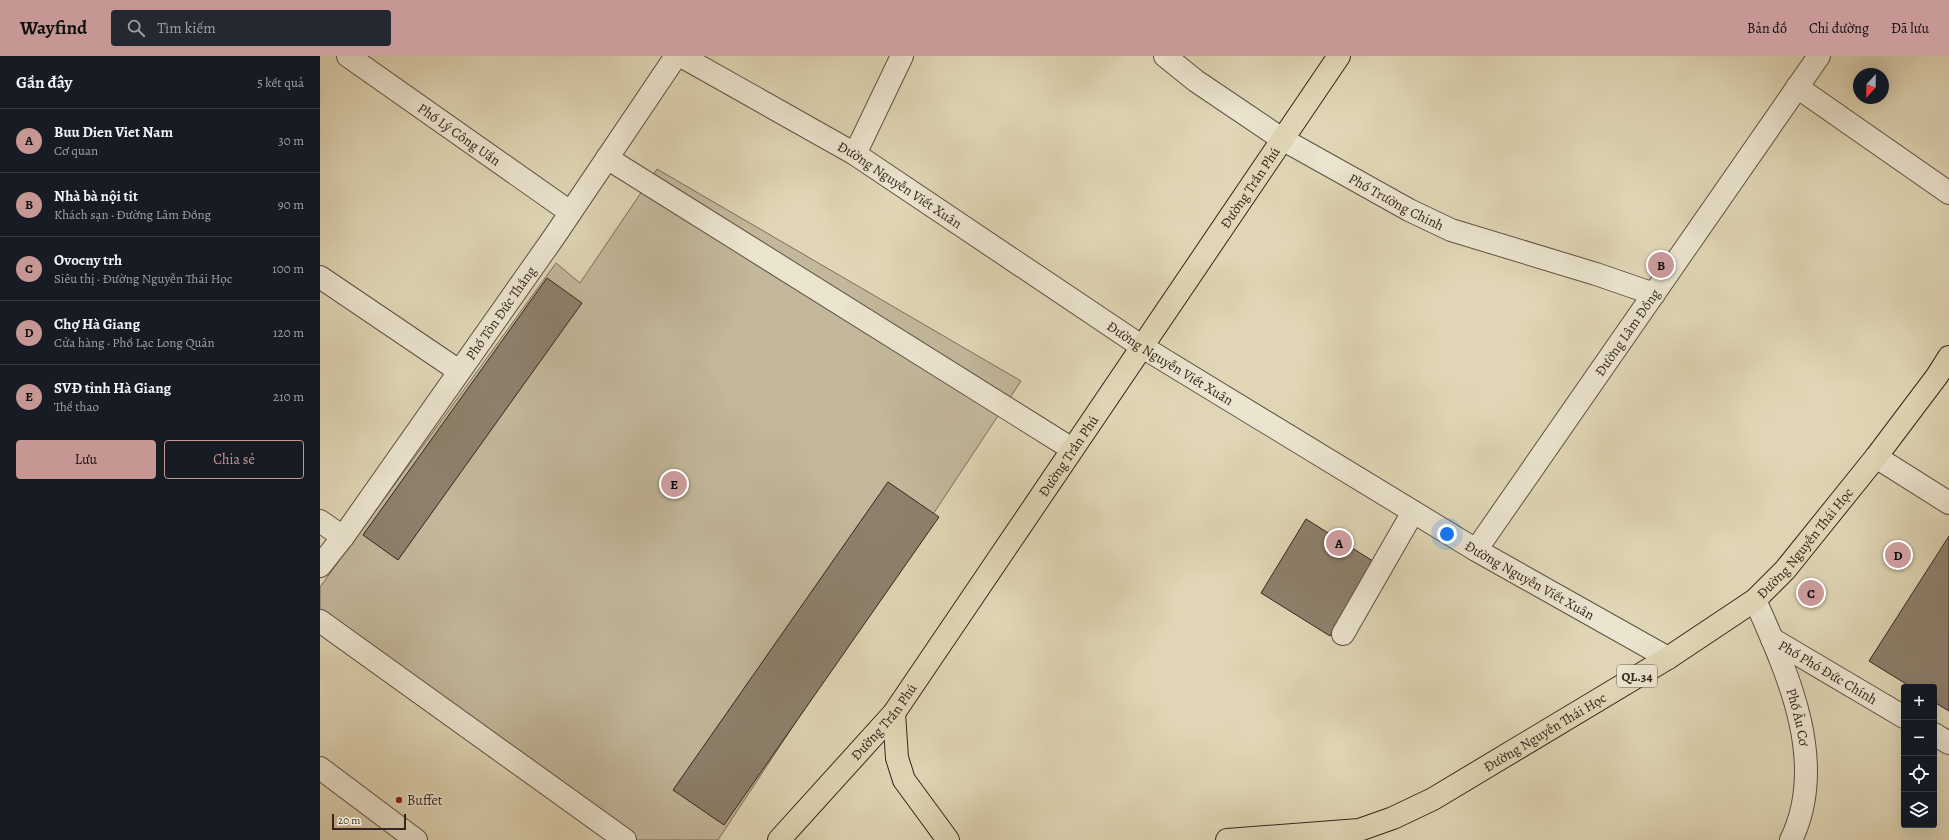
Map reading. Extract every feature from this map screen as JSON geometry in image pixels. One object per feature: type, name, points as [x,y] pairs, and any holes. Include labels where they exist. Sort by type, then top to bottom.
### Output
[{"type":"main road","name":"Đường Trần Phú","points":[[779,840],[894,713],[1141,346],[1339,56]]},
{"type":"main road","name":"Đường Nguyễn Thái Học","points":[[1240,840],[1365,835],[1393,818],[1433,799],[1668,658],[1755,600],[1785,570],[1876,458],[1949,358]]},
{"type":"main road","points":[[894,713],[897,758],[904,780],[948,840]]},
{"type":"street","name":"Phố Lý Công Uẩn","points":[[348,56],[570,212]]},
{"type":"street","name":"Phố Tôn Đức Thắng","points":[[320,566],[343,537],[608,158],[676,56]]},
{"type":"street","name":"Đường Nguyễn Viết Xuân","points":[[681,56],[855,154],[1141,346],[1413,512],[1476,550],[1668,658]]},
{"type":"street","points":[[855,154],[902,56]]},
{"type":"street","name":"Phố Trường Chinh","points":[[1165,56],[1196,81],[1282,139],[1409,210],[1450,230],[1596,274],[1654,294]]},
{"type":"street","name":"Đường Lâm Đồng","points":[[1476,550],[1819,56]]},
{"type":"street","points":[[1797,87],[1949,193]]},
{"type":"street","points":[[608,158],[1072,449]]},
{"type":"street","points":[[320,277],[459,371]]},
{"type":"street","points":[[1876,458],[1949,503]]},
{"type":"street","points":[[1343,634],[1413,512]]},
{"type":"street","points":[[320,521],[343,537]]},
{"type":"street","name":"Phố Âu Cơ","points":[[1755,600],[1792,688],[1800,721],[1805,764],[1802,806],[1800,819],[1790,840]]},
{"type":"street","points":[[320,621],[625,840]]},
{"type":"street","name":"Phố Phó Đức Chính","points":[[1772,638],[1901,714]]},
{"type":"street","points":[[1937,736],[1949,743]]},
{"type":"street","points":[[320,768],[416,840]]},
{"type":"shaded area","points":[[657,169],[1021,381],[718,840],[617,840],[320,626],[320,587],[556,263],[580,283]]},
{"type":"building","points":[[547,278],[582,303],[398,560],[363,535]]},
{"type":"building","points":[[888,482],[939,517],[724,825],[673,790]]},
{"type":"building","points":[[1306,519],[1376,563],[1330,636],[1261,593]]},
{"type":"building","points":[[1949,536],[1949,711],[1937,704],[1937,684],[1906,684],[1869,661]]},
{"type":"place","name":"Nhà bà nội tit","points":[[1661,265]]},
{"type":"place","name":"SVĐ tỉnh Hà Giang","points":[[674,484]]},
{"type":"place","name":"Buu Dien Viet Nam","points":[[1339,543]]},
{"type":"place","name":"Chợ Hà Giang","points":[[1898,555]]},
{"type":"place","name":"Ovocny trh","points":[[1811,593]]},
{"type":"place","name":"Buffet","points":[[399,800]]}]
